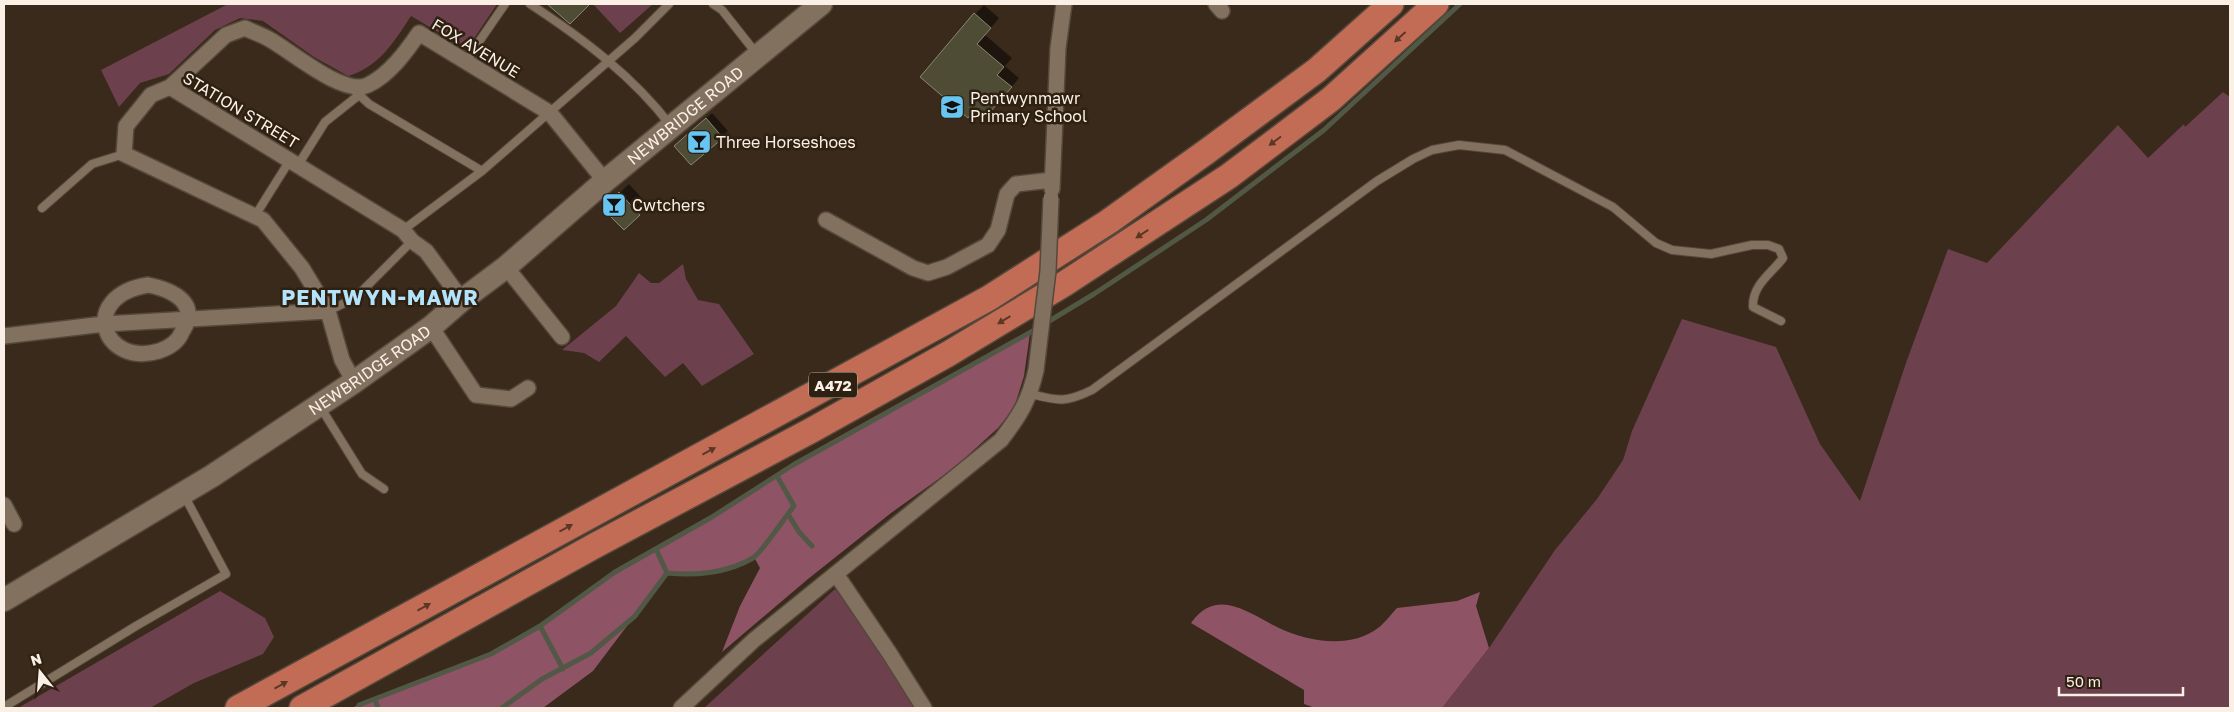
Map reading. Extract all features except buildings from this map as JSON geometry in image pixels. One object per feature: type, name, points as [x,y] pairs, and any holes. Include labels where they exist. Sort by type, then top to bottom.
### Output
[{"type":"main road","name":"A472","points":[[238,708],[989,298],[1108,222],[1206,152],[1317,70],[1391,4]]},
{"type":"main road","name":"A472","points":[[302,708],[596,545],[812,430],[948,354],[1064,284],[1237,170],[1332,98],[1436,4]]},
{"type":"street","name":"NEWBRIDGE ROAD","points":[[4,600],[182,493],[354,382],[431,327],[462,300],[506,267],[605,181],[821,4]]},
{"type":"street","points":[[681,708],[754,640],[1001,440],[1017,419],[1031,394],[1036,370],[1048,271],[1058,48],[1064,4]]},
{"type":"street","points":[[170,87],[226,35],[244,28],[269,39],[335,81],[355,91]]},
{"type":"street","name":"FOX AVENUE","points":[[355,91],[367,86],[402,59],[419,33],[550,113],[605,181]]},
{"type":"street","name":"STATION STREET","points":[[124,154],[126,126],[151,95],[170,87],[294,162],[408,236],[426,251],[462,300]]},
{"type":"street","points":[[124,154],[263,220],[302,268],[328,311],[342,360],[354,382]]},
{"type":"street","points":[[826,220],[913,268],[928,273],[947,267],[988,245],[998,230],[1007,194],[1016,184],[1052,180]]},
{"type":"street","points":[[506,267],[562,338]]},
{"type":"street","points":[[148,285],[164,288],[178,297],[186,306],[188,318],[180,338],[165,349],[149,354],[132,353],[117,345],[108,335],[104,324],[107,308],[117,296],[133,287],[148,285]]},
{"type":"street","points":[[4,336],[104,324],[328,311]]},
{"type":"street","points":[[431,327],[476,394],[511,399],[528,388]]},
{"type":"street","points":[[4,505],[14,524]]},
{"type":"street","points":[[836,574],[924,708]]},
{"type":"lane","points":[[465,62],[505,4]]},
{"type":"lane","points":[[530,4],[609,60],[653,103],[672,127]]},
{"type":"lane","points":[[328,311],[354,298],[408,236],[550,113],[669,4]]},
{"type":"lane","points":[[714,4],[722,10],[759,56]]},
{"type":"lane","points":[[255,216],[325,122],[355,91],[369,104],[482,171]]},
{"type":"lane","points":[[1031,394],[1056,400],[1072,399],[1092,390],[1377,181],[1432,150],[1459,145],[1505,150],[1614,207],[1656,243],[1672,250],[1711,254],[1752,245],[1768,244],[1779,249],[1784,258],[1759,285],[1752,296],[1753,307],[1781,321]]},
{"type":"lane","points":[[42,208],[92,164],[124,154]]},
{"type":"lane","points":[[319,405],[362,474],[384,489]]},
{"type":"lane","points":[[4,707],[136,626],[226,574],[182,493]]},
{"type":"shaded area","points":[[228,4],[497,4],[467,49],[411,16],[392,44],[377,60],[359,72],[348,76],[314,57],[263,21],[240,18],[215,30],[169,74],[140,83],[119,107],[101,70]]},
{"type":"shaded area","points":[[593,4],[653,4],[620,33]]},
{"type":"shaded area","points":[[2223,92],[2230,97],[2230,708],[1442,708],[1489,648],[1555,550],[1597,499],[1623,460],[1632,431],[1682,319],[1776,347],[1820,444],[1860,501],[1907,360],[1948,249],[1987,263],[2118,125],[2148,158],[2184,124],[2185,127]]},
{"type":"shaded area","points":[[683,264],[686,279],[698,300],[719,304],[754,354],[702,386],[683,363],[665,377],[626,336],[599,362],[584,353],[562,350],[616,306],[639,273],[651,283],[659,283]]},
{"type":"shaded area","points":[[1030,333],[1024,376],[1014,408],[998,428],[954,468],[891,513],[808,579],[722,652],[740,606],[760,568],[754,557],[712,572],[691,574],[667,573],[593,671],[543,708],[351,708],[491,654],[540,626],[615,572],[712,517],[793,465]]},
{"type":"shaded area","points":[[835,589],[860,619],[917,708],[704,708]]},
{"type":"shaded area","points":[[220,591],[265,618],[274,637],[263,654],[194,683],[150,708],[18,708]]},
{"type":"shaded area","points":[[1480,592],[1476,606],[1489,648],[1442,708],[1315,708],[1304,704],[1304,690],[1191,623],[1201,612],[1212,606],[1234,606],[1290,633],[1316,640],[1342,641],[1367,635],[1381,626],[1397,608],[1457,601]]},
{"type":"waterway","points":[[1046,323],[1094,294],[1206,220],[1324,130],[1460,4]]},
{"type":"waterway","points":[[359,705],[491,654],[540,626],[615,572],[712,517],[793,465],[1038,328]]},
{"type":"waterway","points":[[502,708],[542,679],[591,653],[635,616],[667,573],[700,574],[733,567],[753,558],[768,542],[794,506],[777,476]]},
{"type":"waterway","points":[[788,514],[799,532],[812,546]]},
{"type":"waterway","points":[[656,549],[667,573]]},
{"type":"waterway","points":[[540,626],[563,669]]},
{"type":"waterway","points":[[375,699],[378,708]]},
{"type":"place","name":"Pentwynmawr Primary School","points":[[952,107]]},
{"type":"place","name":"Three Horseshoes","points":[[699,142]]},
{"type":"place","name":"Cwtchers","points":[[614,205]]},
{"type":"district","name":"PENTWYN-MAWR","points":[[380,297]]}]
